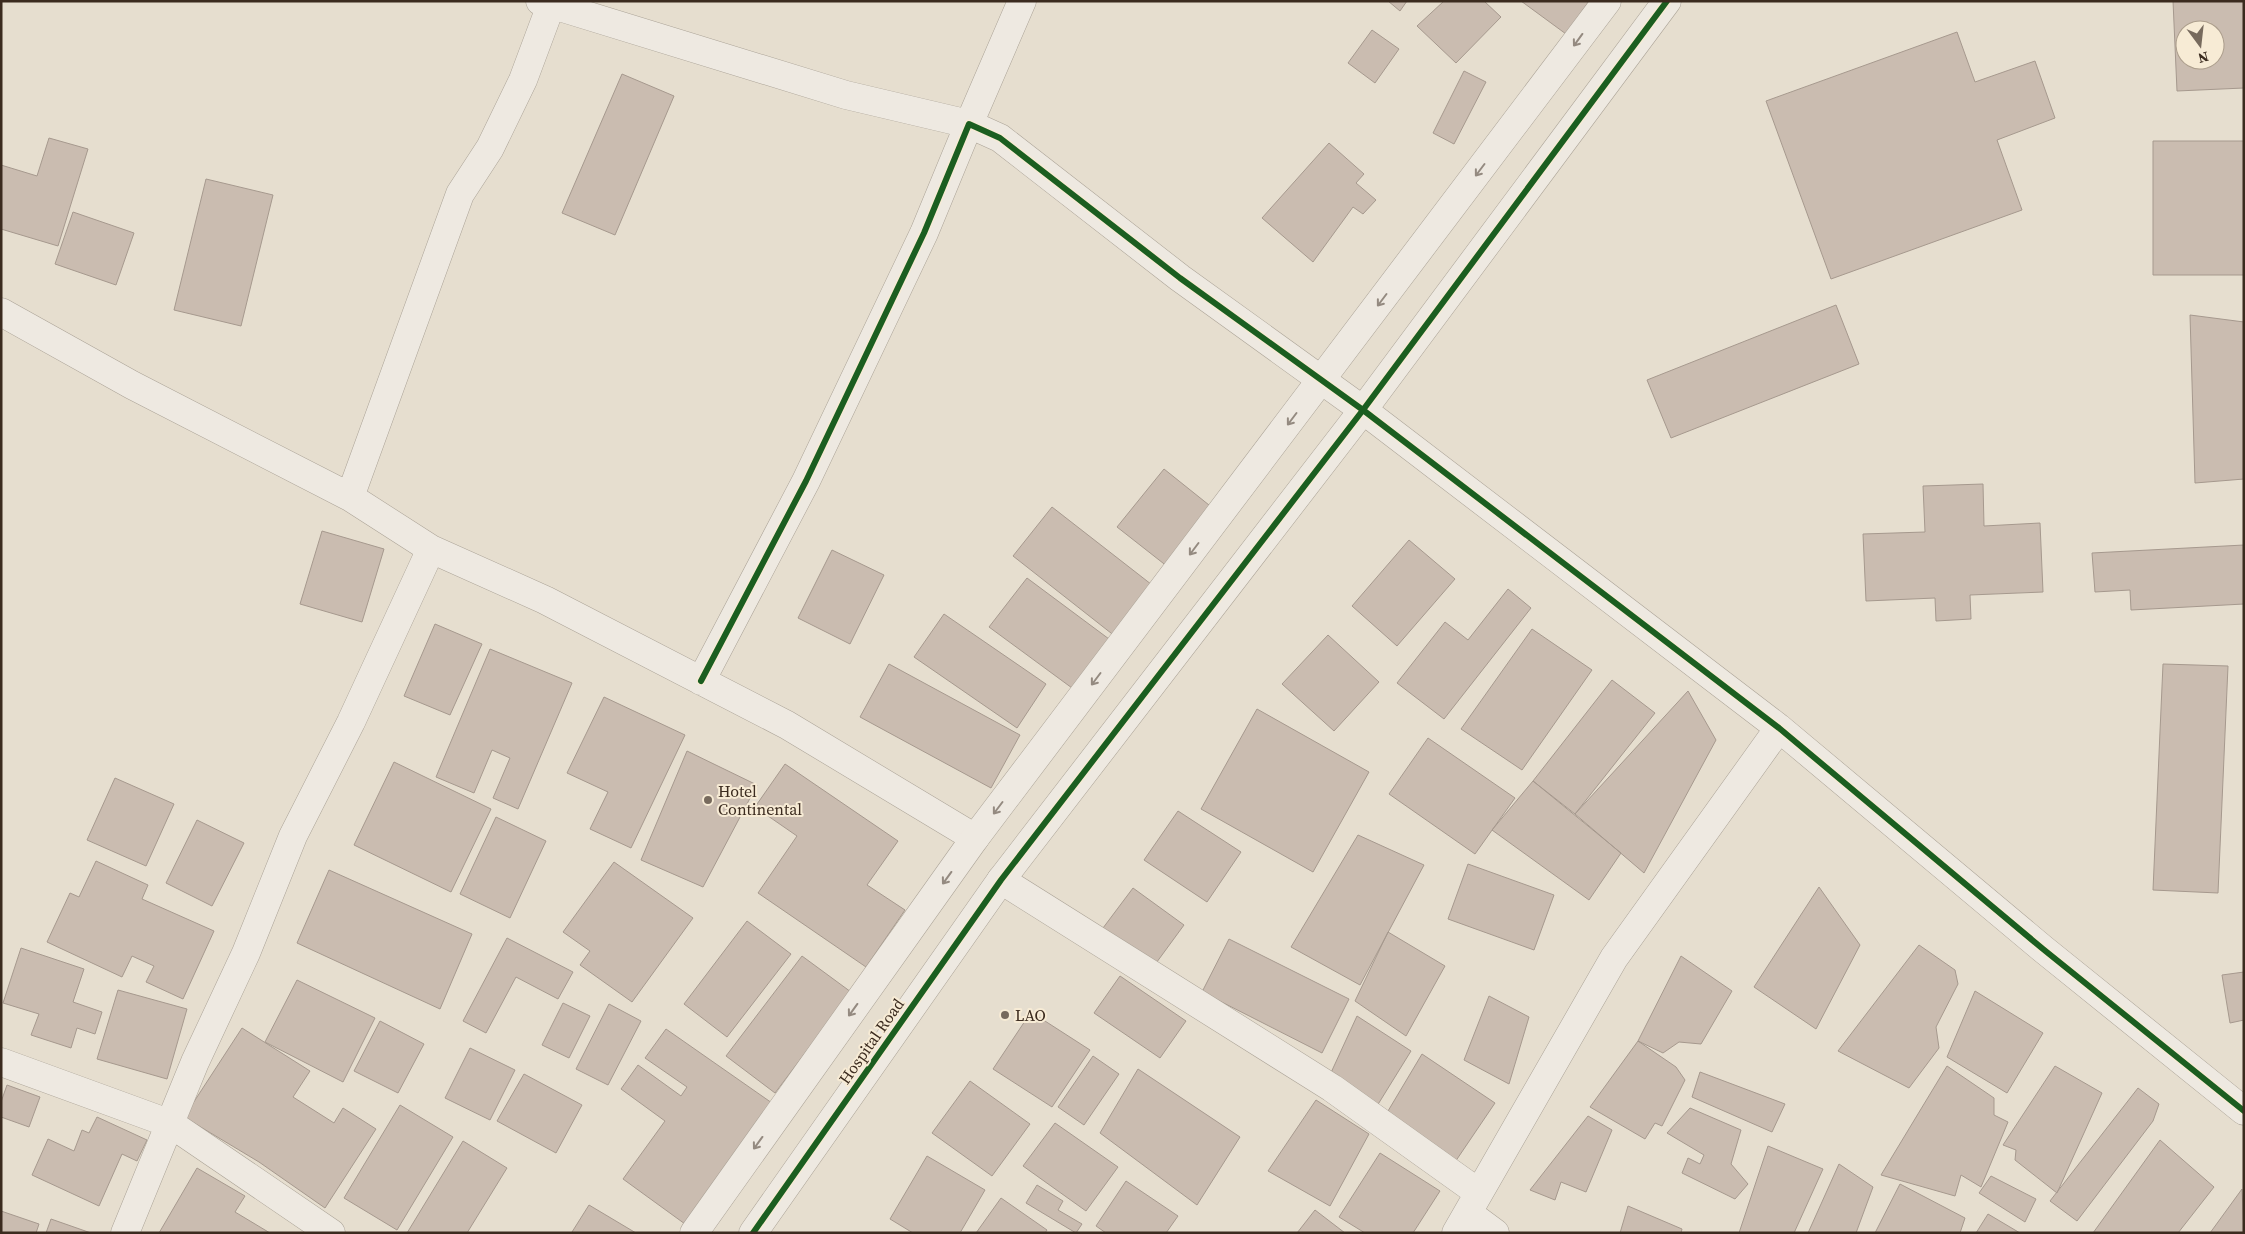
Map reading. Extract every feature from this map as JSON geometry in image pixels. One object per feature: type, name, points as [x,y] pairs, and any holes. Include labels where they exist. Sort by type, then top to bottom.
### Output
[{"type":"street","points":[[702,681],[806,481],[924,233],[1022,1]]},
{"type":"street","name":"Hospital Road","points":[[694,1233],[975,838],[1607,1]]},
{"type":"street","name":"Hospital Road","points":[[753,1233],[1007,873],[1363,410],[1667,1]]},
{"type":"street","points":[[350,497],[460,194],[490,148],[518,89],[546,3],[846,95],[969,124],[1000,138],[1180,278],[1363,410],[1778,728],[2043,949],[2244,1111]]},
{"type":"street","points":[[1,312],[132,385],[350,497],[431,549],[545,600],[787,725],[975,838]]},
{"type":"street","points":[[126,1233],[195,1062],[246,953],[293,836],[351,722],[431,549]]},
{"type":"street","points":[[1467,1213],[1614,958],[1778,728]]},
{"type":"street","points":[[1007,873],[1332,1088],[1467,1213],[1495,1233]]},
{"type":"street","points":[[1,1062],[170,1124],[331,1233]]},
{"type":"building","points":[[1388,1],[1407,1],[1400,11]]},
{"type":"building","points":[[1444,1],[1484,1],[1501,17],[1456,63],[1417,26]]},
{"type":"building","points":[[1521,1],[1589,1],[1566,34]]},
{"type":"building","points":[[2173,1],[2244,1],[2244,88],[2177,91],[2176,70],[2225,70],[2225,20],[2175,20],[2175,46]]},
{"type":"building","points":[[1372,30],[1399,49],[1375,83],[1348,63]]},
{"type":"building","points":[[1957,32],[1975,82],[2035,61],[2055,118],[1997,140],[2022,210],[1831,279],[1766,101]]},
{"type":"building","points":[[1464,71],[1486,82],[1454,144],[1433,133]]},
{"type":"building","points":[[622,74],[674,96],[615,235],[562,213]]},
{"type":"building","points":[[49,138],[88,149],[58,246],[1,229],[1,165],[37,176]]},
{"type":"building","points":[[2153,141],[2244,141],[2244,275],[2153,275]]},
{"type":"building","points":[[1329,143],[1364,174],[1356,183],[1376,200],[1363,214],[1353,207],[1313,262],[1262,218]]},
{"type":"building","points":[[206,179],[273,195],[241,326],[174,310]]},
{"type":"building","points":[[73,212],[134,233],[116,285],[55,264]]},
{"type":"building","points":[[1836,305],[1859,364],[1671,438],[1647,380]]},
{"type":"building","points":[[2190,315],[2244,322],[2244,479],[2195,483]]},
{"type":"building","points":[[1164,469],[1214,509],[1168,567],[1117,527]]},
{"type":"building","points":[[1983,484],[1984,526],[2040,523],[2043,592],[1970,595],[1971,619],[1936,621],[1935,598],[1866,601],[1863,534],[1925,532],[1923,486]]},
{"type":"building","points":[[1052,507],[1156,588],[1116,637],[1013,556]]},
{"type":"building","points":[[322,531],[384,549],[362,622],[300,604]]},
{"type":"building","points":[[1409,540],[1455,579],[1397,646],[1352,606]]},
{"type":"building","points":[[2244,545],[2244,604],[2131,610],[2130,590],[2095,592],[2092,553]]},
{"type":"building","points":[[832,550],[884,575],[850,644],[798,618]]},
{"type":"building","points":[[1027,578],[1109,639],[1072,688],[989,627]]},
{"type":"building","points":[[1508,589],[1531,608],[1444,719],[1397,683],[1445,622],[1468,640]]},
{"type":"building","points":[[944,614],[1046,684],[1017,728],[914,657]]},
{"type":"building","points":[[435,624],[482,644],[450,715],[404,696]]},
{"type":"building","points":[[1532,629],[1592,670],[1522,770],[1461,729]]},
{"type":"building","points":[[1328,635],[1379,682],[1334,731],[1282,684]]},
{"type":"building","points":[[490,649],[572,683],[518,809],[493,798],[510,758],[492,750],[474,793],[436,777]]},
{"type":"building","points":[[889,664],[1020,735],[991,788],[860,717]]},
{"type":"building","points":[[2163,664],[2228,666],[2218,893],[2153,890]]},
{"type":"building","points":[[1612,680],[1655,713],[1575,814],[1533,781]]},
{"type":"building","points":[[1688,691],[1716,740],[1644,873],[1575,814]]},
{"type":"building","points":[[604,697],[685,735],[631,848],[590,829],[608,792],[567,773]]},
{"type":"building","points":[[1257,709],[1369,772],[1313,872],[1201,809]]},
{"type":"building","points":[[1428,738],[1515,798],[1475,854],[1389,794]]},
{"type":"building","points":[[687,751],[757,785],[703,887],[641,860]]},
{"type":"building","points":[[394,762],[491,809],[451,892],[354,845]]},
{"type":"building","points":[[785,764],[898,841],[867,885],[905,910],[866,967],[758,893],[797,836],[755,807]]},
{"type":"building","points":[[115,778],[174,804],[146,866],[87,840]]},
{"type":"building","points":[[1533,781],[1621,853],[1589,900],[1492,830]]},
{"type":"building","points":[[1178,811],[1241,852],[1207,902],[1144,860]]},
{"type":"building","points":[[496,817],[546,841],[510,918],[460,894]]},
{"type":"building","points":[[197,820],[244,843],[212,906],[166,883]]},
{"type":"building","points":[[1358,835],[1424,865],[1360,985],[1291,947]]},
{"type":"building","points":[[96,861],[148,885],[142,899],[214,931],[183,999],[146,982],[154,966],[132,956],[122,977],[47,942],[70,893],[79,897]]},
{"type":"building","points":[[614,862],[693,918],[632,1002],[580,965],[590,951],[563,932]]},
{"type":"building","points":[[1468,864],[1554,895],[1534,950],[1448,919]]},
{"type":"building","points":[[329,870],[472,934],[440,1009],[297,943]]},
{"type":"building","points":[[1819,887],[1860,945],[1816,1029],[1754,987]]},
{"type":"building","points":[[1133,888],[1184,925],[1151,970],[1100,932]]},
{"type":"building","points":[[747,921],[791,954],[727,1037],[684,1004]]},
{"type":"building","points":[[1388,932],[1445,966],[1406,1036],[1355,1001]]},
{"type":"building","points":[[507,938],[573,972],[558,999],[516,977],[486,1033],[463,1021]]},
{"type":"building","points":[[1229,939],[1349,999],[1322,1053],[1202,992]]},
{"type":"building","points":[[1919,945],[1955,970],[1958,984],[1936,1027],[1939,1048],[1909,1088],[1838,1051]]},
{"type":"building","points":[[21,948],[84,969],[73,1002],[102,1012],[95,1034],[77,1028],[71,1048],[31,1035],[39,1014],[3,1003]]},
{"type":"building","points":[[802,956],[851,992],[775,1093],[726,1056]]},
{"type":"building","points":[[1681,956],[1732,991],[1701,1044],[1679,1042],[1663,1053],[1638,1041]]},
{"type":"building","points":[[2244,972],[2244,1020],[2230,1023],[2222,975]]},
{"type":"building","points":[[1120,976],[1186,1021],[1160,1058],[1094,1013]]},
{"type":"building","points":[[297,980],[375,1018],[343,1082],[265,1042]]},
{"type":"building","points":[[118,990],[187,1009],[167,1079],[97,1059]]},
{"type":"building","points":[[1975,991],[2043,1033],[2007,1093],[1947,1057]]},
{"type":"building","points":[[1489,996],[1529,1017],[1509,1084],[1464,1060]]},
{"type":"building","points":[[563,1003],[590,1016],[569,1058],[542,1045]]},
{"type":"building","points":[[609,1004],[641,1021],[608,1085],[576,1069]]},
{"type":"building","points":[[1031,1012],[1090,1050],[1052,1107],[993,1069]]},
{"type":"building","points":[[1357,1016],[1411,1051],[1377,1106],[1329,1077]]},
{"type":"building","points":[[380,1021],[424,1044],[398,1093],[354,1071]]},
{"type":"building","points":[[242,1028],[310,1071],[293,1097],[334,1123],[343,1108],[376,1129],[325,1208],[259,1162],[184,1117]]},
{"type":"building","points":[[666,1029],[772,1103],[685,1224],[623,1179],[665,1121],[621,1089],[638,1065],[681,1096],[687,1087],[645,1058]]},
{"type":"building","points":[[1638,1041],[1676,1067],[1685,1080],[1662,1126],[1655,1123],[1645,1139],[1590,1107]]},
{"type":"building","points":[[470,1048],[515,1070],[490,1120],[445,1098]]},
{"type":"building","points":[[1422,1054],[1495,1103],[1451,1168],[1388,1111]]},
{"type":"building","points":[[1093,1056],[1119,1074],[1084,1125],[1058,1107]]},
{"type":"building","points":[[1947,1066],[1994,1098],[1994,1115],[2008,1122],[1981,1187],[1961,1175],[1955,1196],[1881,1175]]},
{"type":"building","points":[[2055,1066],[2102,1093],[2057,1193],[2015,1160],[2016,1150],[2003,1145]]},
{"type":"building","points":[[1138,1069],[1240,1137],[1197,1205],[1100,1133]]},
{"type":"building","points":[[1700,1072],[1785,1104],[1772,1132],[1692,1097]]},
{"type":"building","points":[[524,1074],[582,1105],[556,1153],[497,1121]]},
{"type":"building","points":[[970,1081],[1030,1124],[992,1176],[932,1133]]},
{"type":"building","points":[[7,1085],[40,1097],[29,1127],[1,1117],[1,1102]]},
{"type":"building","points":[[2138,1088],[2159,1104],[2153,1121],[2077,1221],[2050,1201]]},
{"type":"building","points":[[1316,1100],[1369,1134],[1330,1206],[1268,1171]]},
{"type":"building","points":[[400,1105],[453,1137],[397,1230],[344,1198]]},
{"type":"building","points":[[1690,1108],[1741,1130],[1731,1164],[1748,1184],[1735,1199],[1682,1173],[1688,1158],[1700,1164],[1704,1155],[1667,1133]]},
{"type":"building","points":[[1588,1116],[1612,1130],[1586,1192],[1561,1182],[1555,1200],[1530,1190]]},
{"type":"building","points":[[97,1117],[147,1140],[137,1161],[122,1154],[99,1206],[32,1175],[48,1139],[74,1151],[82,1130],[89,1133]]},
{"type":"building","points":[[1055,1123],[1118,1167],[1086,1211],[1023,1166]]},
{"type":"building","points":[[2160,1140],[2214,1187],[2178,1233],[2093,1233]]},
{"type":"building","points":[[463,1141],[507,1168],[467,1233],[407,1233]]},
{"type":"building","points":[[1768,1146],[1823,1169],[1794,1233],[1739,1233]]},
{"type":"building","points":[[1380,1153],[1440,1191],[1413,1233],[1365,1233],[1339,1217]]},
{"type":"building","points":[[927,1156],[985,1190],[960,1233],[913,1233],[890,1219]]},
{"type":"building","points":[[1839,1164],[1873,1187],[1856,1233],[1808,1233]]},
{"type":"building","points":[[197,1168],[245,1196],[235,1212],[270,1233],[159,1233]]},
{"type":"building","points":[[1991,1176],[2036,1199],[2025,1222],[1979,1193]]},
{"type":"building","points":[[1126,1181],[1178,1216],[1166,1233],[1106,1233],[1096,1226]]},
{"type":"building","points":[[1900,1184],[1965,1218],[1960,1233],[1875,1233]]},
{"type":"building","points":[[1037,1185],[1063,1201],[1058,1210],[1082,1224],[1076,1233],[1026,1203]]},
{"type":"building","points":[[2242,1189],[2244,1233],[2210,1233]]},
{"type":"building","points":[[1001,1198],[1047,1230],[1045,1233],[976,1233]]},
{"type":"building","points":[[589,1205],[636,1233],[572,1232]]},
{"type":"building","points":[[1628,1206],[1682,1229],[1681,1233],[1620,1233]]},
{"type":"building","points":[[1315,1210],[1345,1233],[1297,1233]]},
{"type":"building","points":[[1,1211],[39,1224],[36,1233],[1,1233]]},
{"type":"building","points":[[1988,1214],[2020,1233],[1976,1233]]},
{"type":"building","points":[[51,1219],[91,1233],[46,1233]]},
{"type":"cycle path","points":[[753,1233],[1001,880],[1363,410],[1667,1]]},
{"type":"cycle path","points":[[701,681],[806,481],[924,233],[969,124],[1000,138],[1180,278],[1363,410],[1779,728],[2043,949],[2244,1111]]},
{"type":"place","name":"Hotel Continental","points":[[708,800]]},
{"type":"place","name":"LAO","points":[[1005,1015]]}]
